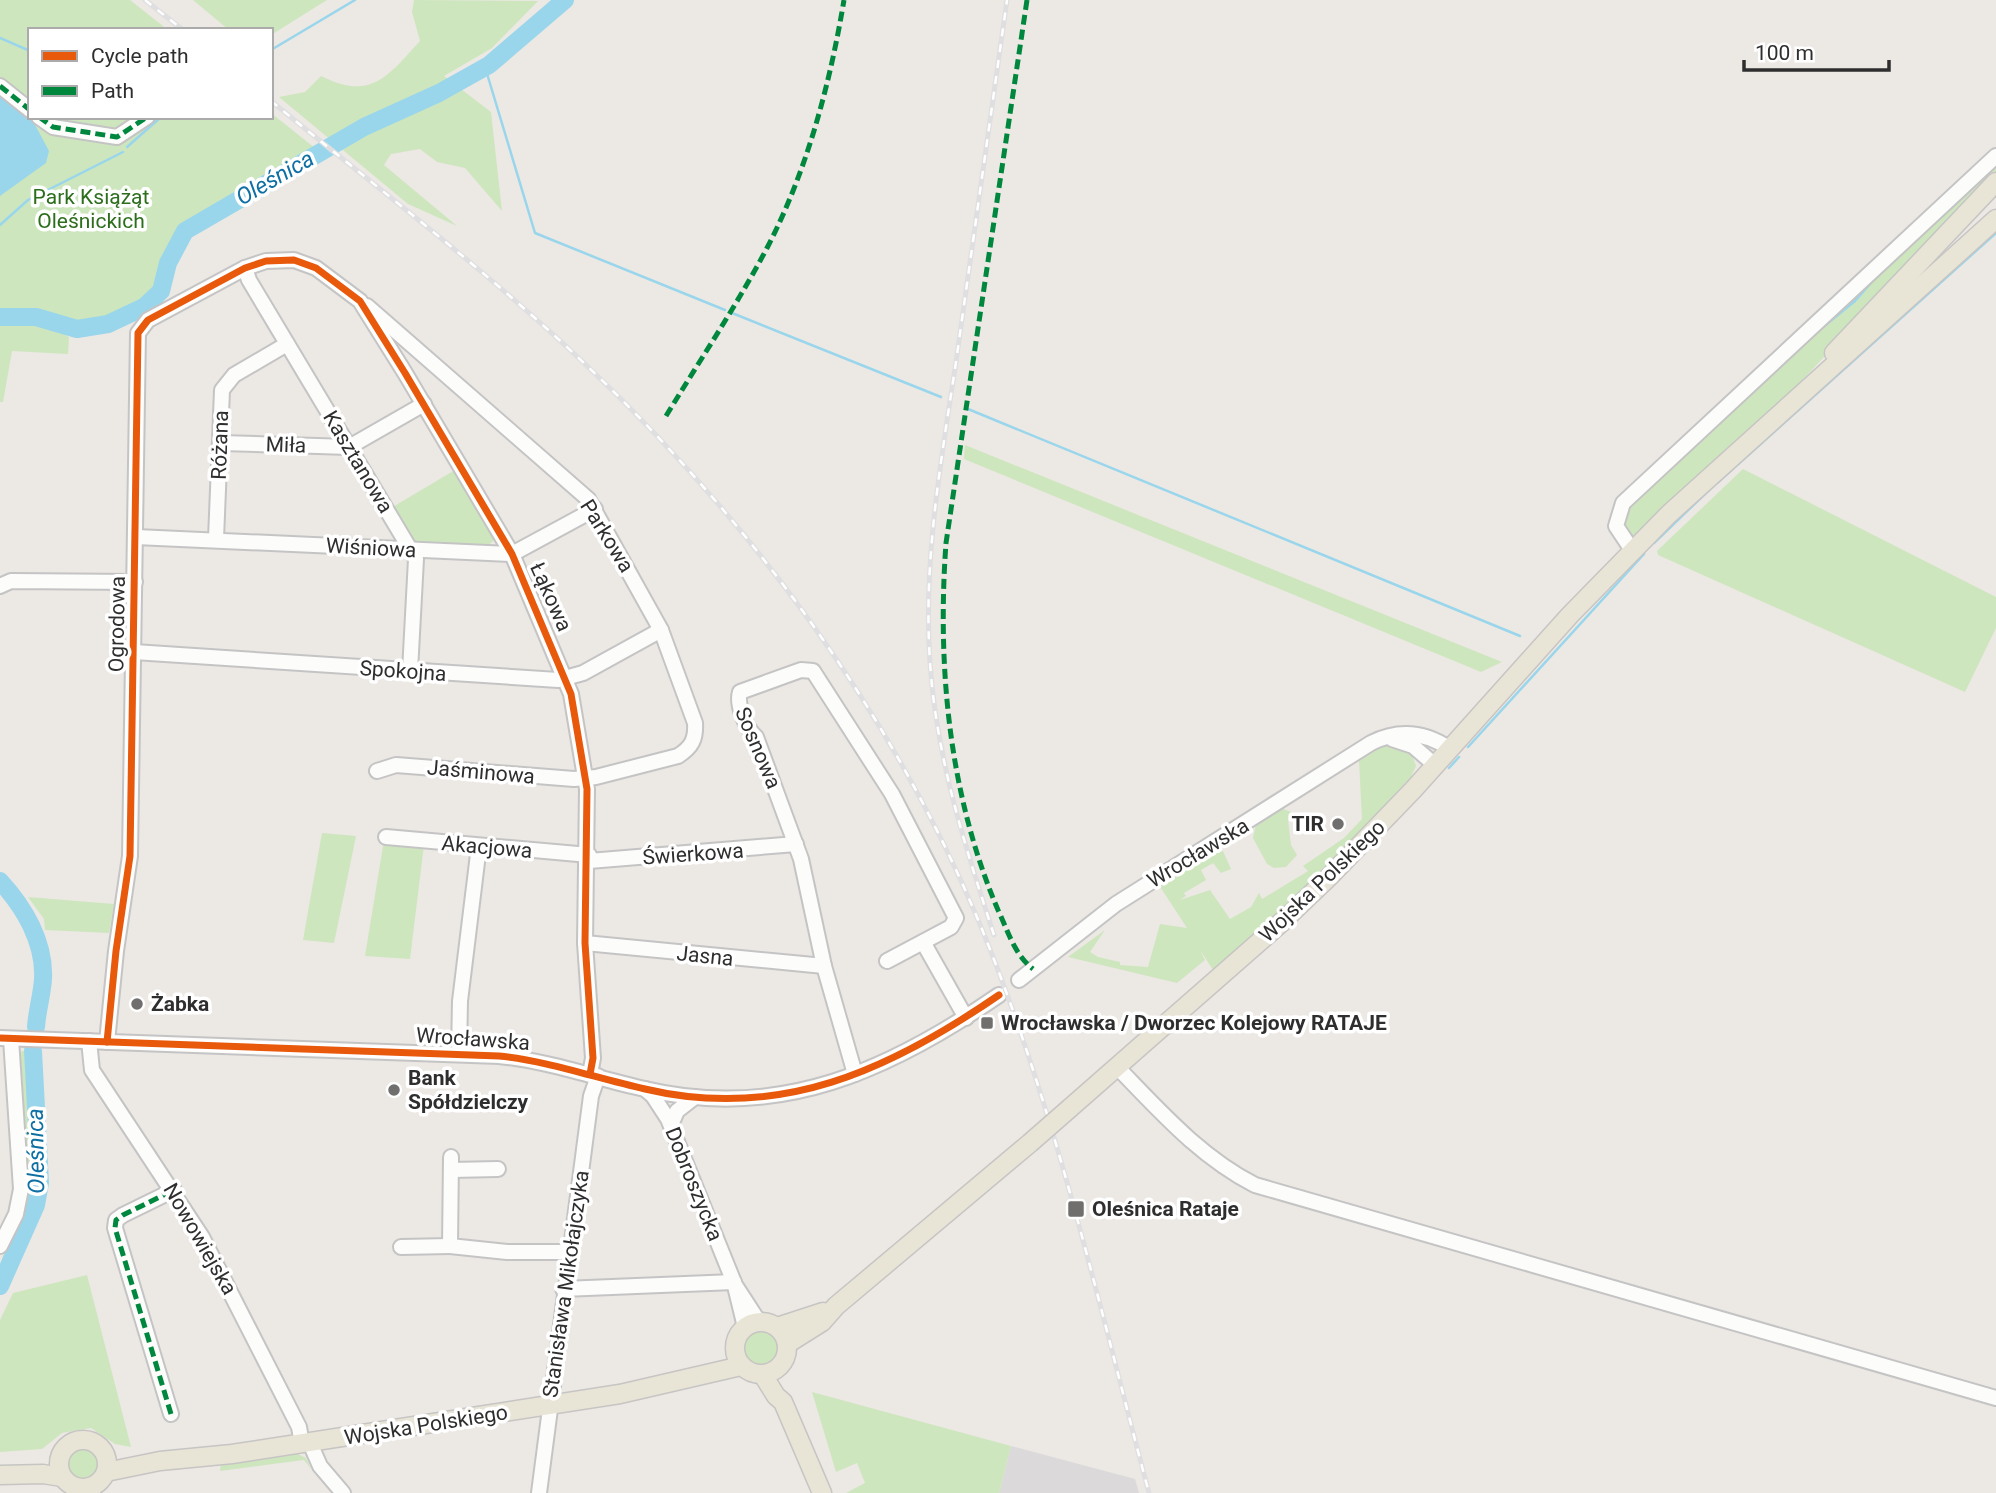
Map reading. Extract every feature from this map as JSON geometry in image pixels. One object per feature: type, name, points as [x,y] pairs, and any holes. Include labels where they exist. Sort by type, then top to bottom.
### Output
[{"type":"main road","points":[[1772,420],[1930,248],[1996,182]]},
{"type":"main road","points":[[1772,420],[1996,219]]},
{"type":"main road","name":"Wojska Polskiego","points":[[787,1344],[822,1322],[836,1307],[1030,1143],[1283,921],[1390,815],[1632,550],[1772,420]]},
{"type":"main road","name":"Wojska Polskiego","points":[[777,1327],[836,1307]]},
{"type":"main road","points":[[752,1325],[777,1327],[787,1344],[787,1355],[771,1372],[748,1371],[738,1359],[752,1325]]},
{"type":"main road","name":"Wojska Polskiego","points":[[99,1477],[160,1461],[306,1443],[641,1390],[738,1359]]},
{"type":"main road","points":[[771,1372],[786,1392],[783,1402],[822,1493]]},
{"type":"main road","points":[[0,1466],[33,1464],[61,1455],[70,1444],[84,1441],[97,1446],[99,1477],[84,1488],[43,1474],[0,1475]]},
{"type":"main road","points":[[61,1455],[70,1485]]},
{"type":"street","points":[[0,86],[28,108]]},
{"type":"street","points":[[42,119],[53,127],[117,137],[144,119]]},
{"type":"street","points":[[1632,550],[1616,526],[1623,503],[1996,156]]},
{"type":"street","name":"Łąkowa","points":[[246,268],[281,259],[306,263],[328,275],[360,301],[512,554],[567,678],[586,778],[589,858],[585,943],[594,1075]]},
{"type":"street","name":"Kasztanowa","points":[[246,268],[249,280],[416,559],[410,671]]},
{"type":"street","name":"Ogrodowa","points":[[107,1042],[116,951],[130,856],[138,334],[148,320],[246,268]]},
{"type":"street","name":"Parkowa","points":[[360,301],[588,499],[661,630],[695,723],[693,743],[678,756],[586,778]]},
{"type":"street","name":"Różana","points":[[216,539],[222,390],[227,381],[288,344]]},
{"type":"street","points":[[405,373],[427,358]]},
{"type":"street","points":[[349,447],[424,404]]},
{"type":"street","name":"Miła","points":[[220,443],[349,447]]},
{"type":"street","points":[[512,554],[595,509]]},
{"type":"street","name":"Wiśniowa","points":[[136,537],[512,554]]},
{"type":"street","points":[[0,586],[11,581],[135,582]]},
{"type":"street","name":"Spokojna","points":[[134,652],[551,680],[583,673],[661,630]]},
{"type":"street","name":"Sosnowa","points":[[855,1074],[824,966],[796,845],[738,696],[745,690],[807,668],[818,674],[892,794],[954,913],[955,923],[887,961]]},
{"type":"street","name":"Wrocławska","points":[[1019,980],[1142,886],[1384,737],[1397,733],[1422,736],[1450,748]]},
{"type":"street","points":[[1384,737],[1408,743],[1435,765]]},
{"type":"street","name":"Jaśminowa","points":[[377,771],[396,765],[586,778]]},
{"type":"street","name":"Akacjowa","points":[[386,837],[589,858]]},
{"type":"street","name":"Świerkowa","points":[[589,858],[796,845]]},
{"type":"street","points":[[459,1054],[460,1001],[479,846]]},
{"type":"street","points":[[923,942],[966,1018]]},
{"type":"street","name":"Jasna","points":[[585,943],[824,966]]},
{"type":"street","name":"Wrocławska","points":[[6,1038],[459,1054],[531,1059],[645,1089],[737,1100],[770,1098],[855,1074],[906,1054],[999,995]]},
{"type":"street","points":[[0,1246],[16,1214],[21,1189],[6,1038]]},
{"type":"street","name":"Nowowiejska","points":[[89,1041],[92,1070],[174,1190],[223,1273],[306,1443],[320,1466],[343,1493]]},
{"type":"street","points":[[1117,1067],[1190,1142],[1223,1167],[1255,1185],[1996,1398]]},
{"type":"street","name":"Stanisława Mikołajczyka","points":[[539,1493],[563,1289],[594,1075]]},
{"type":"street","name":"Dobroszycka","points":[[645,1089],[660,1105],[671,1125],[752,1325]]},
{"type":"street","points":[[671,1125],[677,1111],[695,1097]]},
{"type":"street","points":[[450,1246],[451,1163],[498,1169]]},
{"type":"street","points":[[171,1415],[115,1228],[116,1220],[122,1215],[174,1190]]},
{"type":"street","points":[[401,1247],[450,1246],[507,1252],[569,1252]]},
{"type":"street","points":[[563,1289],[735,1284]]},
{"type":"shaded area","points":[[1011,1446],[1135,1479],[1139,1493],[999,1493]]},
{"type":"green space","name":"Park Książąt Oleśnickich","points":[[0,0],[130,0],[165,28],[28,28],[28,119],[273,119],[273,115],[315,148],[179,229],[154,291],[121,314],[93,324],[0,313]]},
{"type":"green space","points":[[193,0],[327,0],[273,34],[273,28],[227,28]]},
{"type":"green space","points":[[414,0],[538,1],[492,48],[444,76],[491,112],[502,211],[465,168],[437,162],[420,149],[391,154],[384,165],[457,226],[408,204],[279,97],[305,92],[321,76],[353,86],[366,85],[387,74],[420,41],[412,12]]},
{"type":"green space","points":[[1996,160],[1996,175],[1773,411],[1638,536],[1630,539],[1625,536],[1622,513]]},
{"type":"green space","points":[[8,321],[39,325],[69,337],[68,354],[12,351],[3,402],[0,402],[0,323]]},
{"type":"green space","points":[[965,445],[1502,662],[1481,672],[964,459]]},
{"type":"green space","points":[[1743,469],[1996,597],[1996,628],[1965,692],[1658,555],[1657,551]]},
{"type":"green space","points":[[455,470],[494,535],[493,541],[485,548],[413,543],[391,508]]},
{"type":"green space","points":[[1389,743],[1411,752],[1416,766],[1411,777],[1288,908],[1215,973],[1200,950],[1205,960],[1177,983],[1068,957],[1105,930],[1090,952],[1098,957],[1120,962],[1120,965],[1148,967],[1160,924],[1187,928],[1157,882],[1216,848],[1223,851],[1231,869],[1221,873],[1213,863],[1201,870],[1206,880],[1184,893],[1186,896],[1180,900],[1210,890],[1230,919],[1251,907],[1259,893],[1262,899],[1308,871],[1303,866],[1344,838],[1362,819],[1359,761],[1367,751]]},
{"type":"green space","points":[[1281,808],[1291,812],[1288,820],[1291,845],[1297,855],[1286,867],[1274,868],[1267,864],[1253,838],[1256,824]]},
{"type":"green space","points":[[322,833],[356,836],[334,943],[303,940]]},
{"type":"green space","points":[[384,840],[424,845],[410,959],[365,956]]},
{"type":"green space","points":[[28,897],[114,904],[109,933],[45,930],[44,919]]},
{"type":"green space","points":[[22,1051],[29,1051],[36,1181],[33,1203],[0,1277],[3,1255],[28,1192],[18,1056]]},
{"type":"green space","points":[[87,1275],[131,1447],[115,1444],[91,1428],[62,1433],[42,1449],[0,1452],[0,1320],[13,1293]]},
{"type":"green space","points":[[761,1330],[774,1335],[779,1348],[774,1361],[761,1366],[748,1361],[743,1348],[748,1335]]},
{"type":"green space","points":[[812,1392],[1011,1446],[999,1493],[846,1493],[865,1483],[857,1463],[836,1472]]},
{"type":"green space","points":[[82,1448],[94,1453],[99,1465],[94,1477],[82,1482],[70,1477],[65,1465],[70,1453]]},
{"type":"green space","points":[[291,1451],[306,1458],[311,1469],[304,1460],[220,1471],[221,1462]]},
{"type":"water","points":[[0,96],[33,121],[49,151],[46,163],[0,196]]},
{"type":"waterway","points":[[273,49],[355,0]]},
{"type":"waterway","name":"Oleśnica","points":[[0,317],[36,317],[77,329],[108,324],[144,307],[161,291],[168,263],[185,231],[364,127],[439,93],[489,65],[565,0]]},
{"type":"waterway","points":[[0,38],[28,50]]},
{"type":"waterway","points":[[485,67],[535,233],[725,310]]},
{"type":"waterway","points":[[127,147],[159,119]]},
{"type":"waterway","points":[[0,225],[28,200],[123,152]]},
{"type":"waterway","points":[[1717,483],[1996,233]]},
{"type":"waterway","points":[[1823,327],[1855,301],[1878,275]]},
{"type":"waterway","points":[[732,313],[941,397]]},
{"type":"waterway","points":[[968,409],[1520,636]]},
{"type":"waterway","points":[[1654,543],[1709,490]]},
{"type":"waterway","points":[[1468,747],[1644,554]]},
{"type":"waterway","points":[[1449,768],[1459,757]]},
{"type":"waterway","name":"Oleśnica","points":[[0,881],[25,914],[41,952],[43,979],[36,1027]]},
{"type":"waterway","name":"Oleśnica","points":[[0,1286],[36,1205],[40,1183],[33,1051]]},
{"type":"railway","points":[[145,0],[180,28]]},
{"type":"railway","points":[[994,935],[945,767],[933,697],[928,624],[931,549],[939,474],[1007,0]]},
{"type":"railway","points":[[273,103],[509,295],[645,423],[759,553],[811,622],[859,694],[904,768],[944,844],[979,922],[1006,992],[1053,1133],[1149,1493]]},
{"type":"marked path","points":[[666,416],[767,248],[794,189],[824,95],[844,0]]},
{"type":"marked path","points":[[1027,0],[946,543],[943,636],[950,730],[968,822],[981,866],[1008,934],[1016,949],[1033,969]]},
{"type":"marked path","points":[[0,86],[28,108]]},
{"type":"marked path","points":[[42,119],[53,127],[117,137],[144,119]]},
{"type":"marked path","points":[[171,1414],[115,1228],[116,1220],[123,1215],[174,1190]]},
{"type":"cycle path","points":[[107,1042],[116,951],[130,856],[138,333],[148,320],[245,268],[266,261],[294,260],[316,268],[360,301],[512,554],[571,694],[587,789],[585,943],[593,1058],[590,1074]]},
{"type":"cycle path","points":[[0,1038],[499,1056],[554,1066],[645,1089],[694,1097],[742,1098],[788,1093],[832,1082],[875,1066],[917,1046],[999,995]]},
{"type":"place","name":"TIR","points":[[1338,824]]},
{"type":"place","name":"Żabka","points":[[137,1004]]},
{"type":"place","name":"Wrocławska / Dworzec Kolejowy RATAJE","points":[[987,1023]]},
{"type":"place","name":"Bank Spółdzielczy","points":[[394,1090]]},
{"type":"place","name":"Oleśnica Rataje","points":[[1076,1209]]}]
